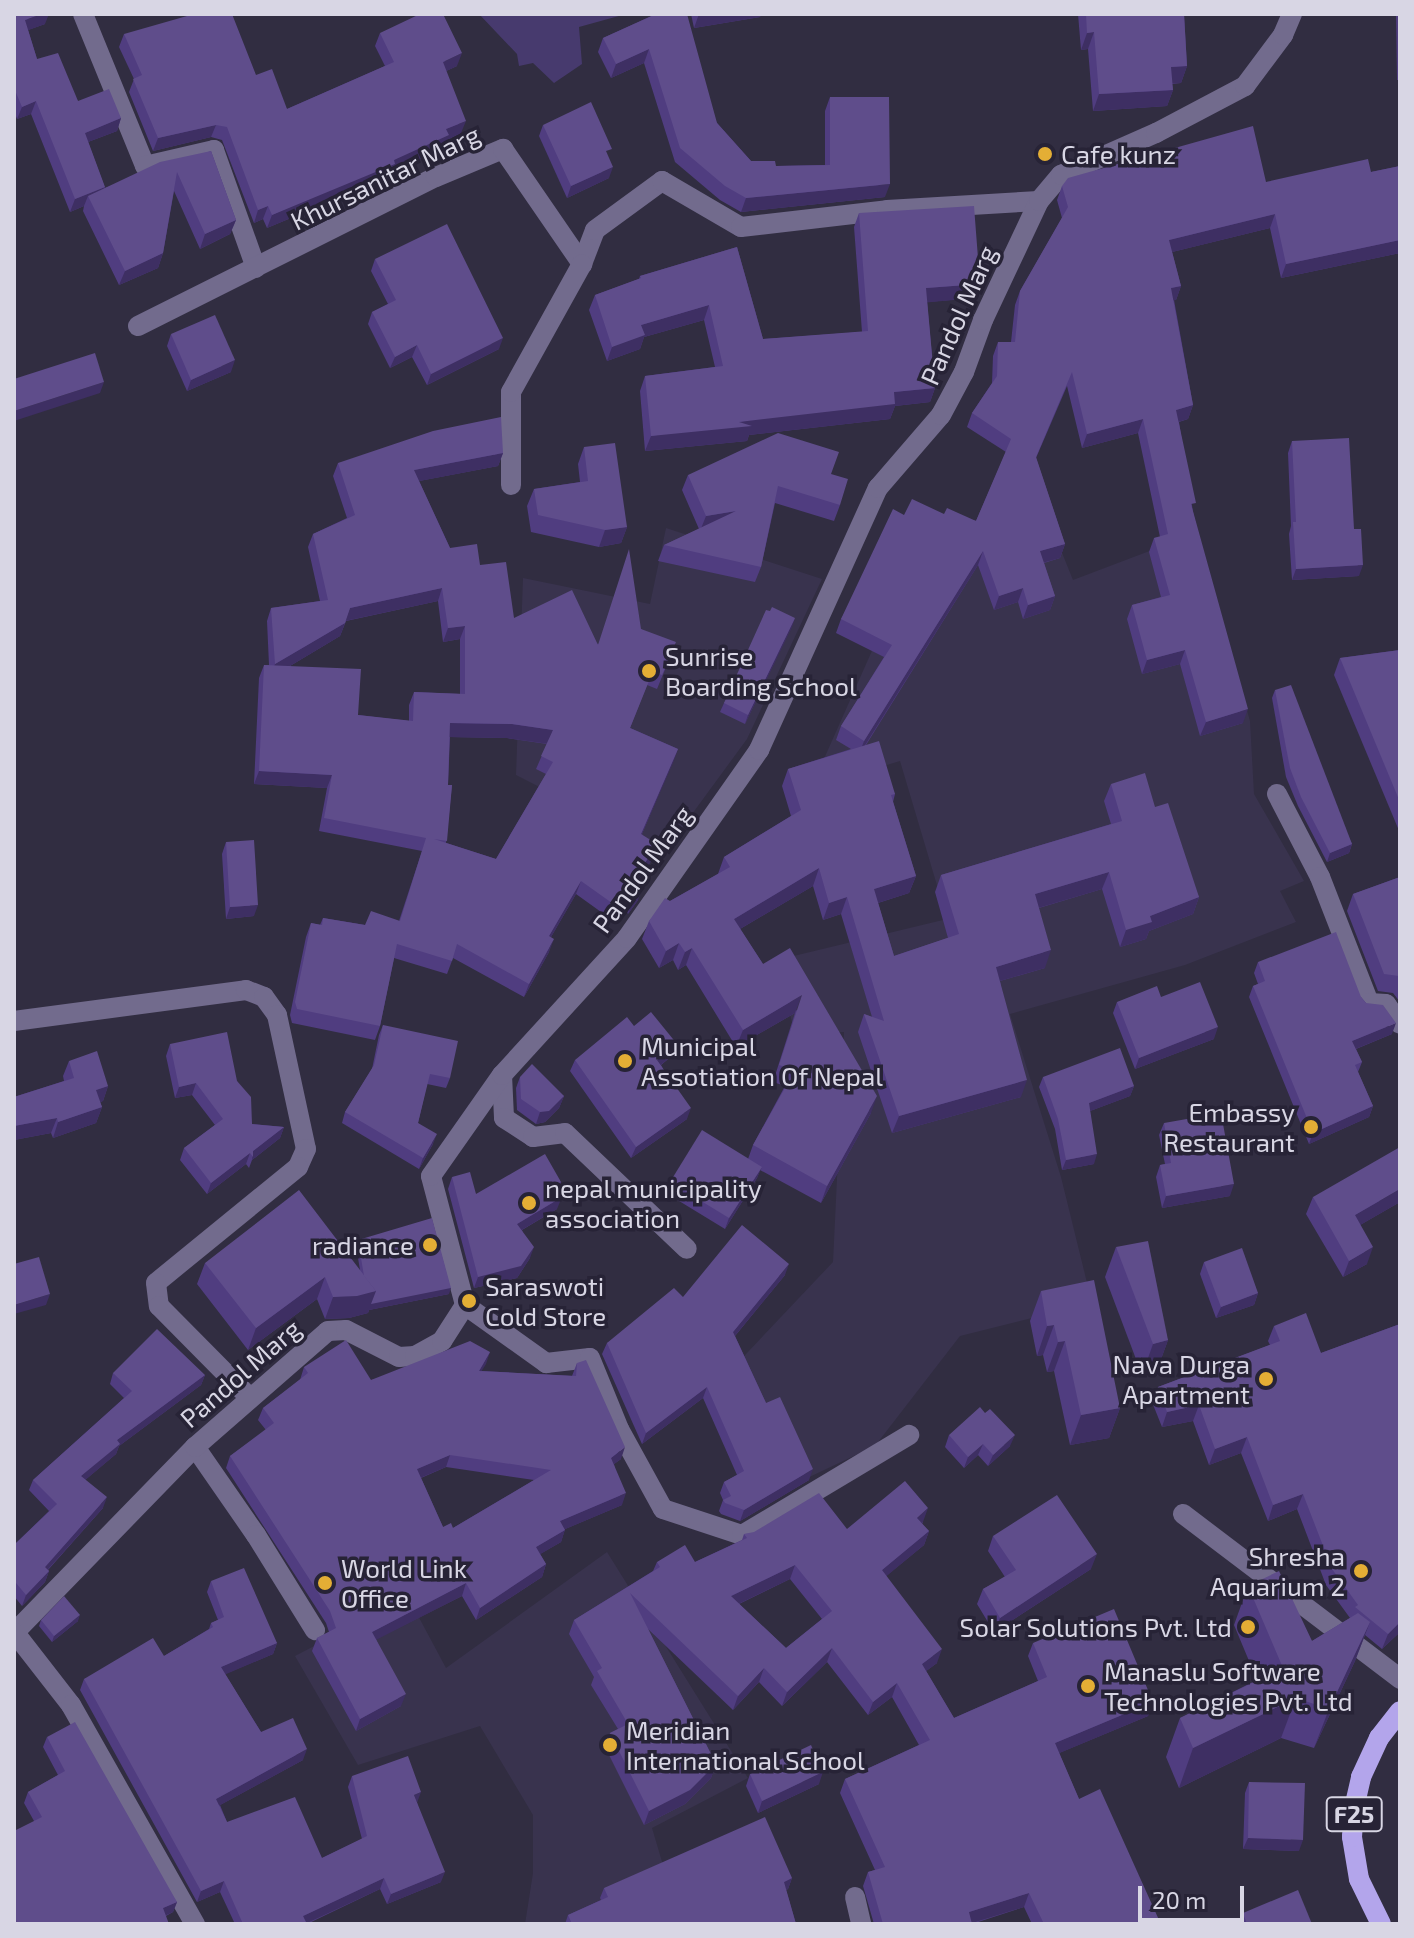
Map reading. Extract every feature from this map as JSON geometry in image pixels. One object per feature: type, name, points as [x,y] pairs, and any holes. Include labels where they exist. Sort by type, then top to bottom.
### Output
[{"type":"main road","name":"F25","points":[[1381,1924],[1359,1879],[1352,1837],[1354,1808],[1361,1777],[1379,1738],[1400,1711]]},
{"type":"street","points":[[83,14],[145,166],[214,150],[256,268]]},
{"type":"street","name":"Pandol Marg","points":[[14,1633],[195,1447],[328,1331],[346,1330],[399,1357],[415,1356],[442,1341],[465,1305],[431,1176],[502,1075],[627,938],[759,750],[878,488],[941,415],[964,372],[983,320],[1039,201],[1061,175],[1156,133],[1245,86],[1283,35],[1292,14]]},
{"type":"street","name":"Khursanitar Marg","points":[[138,326],[436,177],[503,149],[582,264]]},
{"type":"street","points":[[511,485],[511,392],[582,264],[595,230],[662,181],[741,227],[887,210],[1039,201]]},
{"type":"street","points":[[1277,794],[1320,877],[1369,1003],[1386,1004],[1400,1024]]},
{"type":"street","points":[[14,1021],[246,990],[264,997],[277,1015],[306,1149],[298,1167],[156,1283],[159,1306],[250,1398]]},
{"type":"street","points":[[502,1075],[504,1118],[533,1137],[565,1133],[687,1249]]},
{"type":"street","points":[[465,1305],[546,1363],[590,1358],[619,1429],[663,1509],[742,1535],[909,1435]]},
{"type":"street","points":[[195,1447],[256,1535],[315,1630]]},
{"type":"street","points":[[1183,1514],[1400,1679]]},
{"type":"street","points":[[14,1633],[71,1705],[195,1924]]},
{"type":"street","points":[[855,1897],[861,1924]]},
{"type":"shaded area","points":[[479,14],[626,14],[579,27],[582,64],[554,83],[533,63],[519,66],[517,54]]},
{"type":"shaded area","points":[[931,518],[1050,523],[1073,580],[1197,533],[1250,721],[1254,794],[1304,881],[1280,891],[1296,922],[1185,965],[1010,1014],[1061,1177],[1092,1303],[960,1336],[875,1446],[786,1488],[711,1391],[833,1262],[844,1032],[795,1035],[777,960],[947,919],[900,761],[811,788]]},
{"type":"shaded area","name":"Sunrise Boarding School","points":[[666,528],[822,579],[747,739],[665,851],[516,775],[523,578],[650,604]]},
{"type":"shaded area","name":"Meridian International School","points":[[607,1552],[748,1778],[652,1828],[674,1902],[631,1924],[525,1924],[533,1873],[533,1815],[480,1726],[358,1765],[295,1656],[408,1597],[446,1668]]},
{"type":"building","points":[[14,14],[42,14],[25,20],[37,59],[58,53],[78,101],[109,89],[121,118],[85,133],[105,187],[75,199],[36,101],[22,107],[14,88]]},
{"type":"building","points":[[194,14],[232,14],[256,75],[272,69],[287,109],[394,62],[380,33],[420,14],[443,14],[462,53],[443,62],[466,121],[446,129],[449,135],[394,160],[395,164],[272,215],[268,206],[258,210],[227,127],[216,125],[158,138],[133,79],[142,75],[124,34]]},
{"type":"building","points":[[656,14],[687,14],[717,123],[751,161],[775,161],[776,166],[830,165],[830,97],[889,97],[890,184],[746,198],[725,186],[680,148],[649,49],[616,64],[603,38]]},
{"type":"building","points":[[1086,14],[1184,14],[1187,66],[1171,67],[1173,90],[1099,94],[1094,32],[1087,33]]},
{"type":"building","points":[[591,102],[612,149],[606,151],[613,167],[571,186],[543,125]]},
{"type":"building","points":[[1253,126],[1266,182],[1368,159],[1371,172],[1400,166],[1400,240],[1286,264],[1275,214],[1169,240],[1181,286],[1171,288],[1193,405],[1176,410],[1196,503],[1191,504],[1248,709],[1206,722],[1185,650],[1147,660],[1132,605],[1170,595],[1154,538],[1168,534],[1143,419],[1087,434],[1072,372],[1036,457],[1065,544],[1040,551],[1055,596],[1028,605],[1023,588],[999,596],[983,551],[864,741],[841,726],[892,645],[841,619],[893,509],[904,515],[912,499],[944,514],[947,508],[976,521],[1011,439],[972,413],[997,376],[998,342],[1015,342],[1020,291],[1068,207],[1062,186],[1068,178]]},
{"type":"building","points":[[211,151],[236,220],[205,234],[177,172],[163,253],[125,271],[88,196],[160,162]]},
{"type":"building","points":[[974,206],[980,284],[926,288],[935,388],[894,392],[895,404],[739,422],[752,426],[651,436],[645,376],[723,366],[709,305],[641,325],[645,335],[612,347],[595,295],[640,276],[737,247],[763,339],[868,331],[859,213]]},
{"type":"building","points":[[447,224],[503,338],[431,374],[417,345],[395,357],[372,312],[396,300],[375,259]]},
{"type":"building","points":[[215,315],[235,360],[191,380],[171,334]]},
{"type":"building","points":[[95,353],[104,382],[14,411],[14,379]]},
{"type":"building","points":[[501,417],[503,453],[414,470],[450,548],[477,544],[480,565],[506,562],[514,618],[572,590],[598,645],[629,549],[641,629],[676,642],[662,675],[647,670],[649,681],[630,728],[678,749],[641,834],[657,844],[634,880],[643,886],[633,900],[630,894],[619,908],[581,881],[549,936],[554,939],[529,984],[457,944],[452,961],[397,944],[380,1026],[297,1009],[295,1002],[311,923],[322,925],[323,918],[365,925],[371,911],[400,921],[426,838],[324,818],[332,775],[259,771],[264,665],[361,669],[358,715],[413,721],[414,692],[465,694],[465,626],[448,628],[442,588],[350,608],[345,623],[275,664],[271,608],[328,600],[313,534],[355,515],[338,463],[433,431]],"holes":[[[450,723],[512,724],[553,730],[541,756],[553,762],[496,859],[434,839],[447,841],[452,785],[448,785]]]},
{"type":"building","points":[[778,433],[839,452],[831,474],[848,479],[840,505],[778,486],[761,567],[664,545],[736,511],[706,516],[688,475]]},
{"type":"building","points":[[1349,438],[1354,529],[1361,529],[1363,565],[1296,569],[1292,441]]},
{"type":"building","points":[[615,443],[627,527],[605,530],[538,515],[534,489],[588,481],[584,447]]},
{"type":"building","points":[[772,607],[795,618],[748,715],[724,703],[766,610],[770,611]]},
{"type":"building","points":[[1400,650],[1400,802],[1340,658]]},
{"type":"building","points":[[1291,685],[1352,844],[1330,853],[1290,768],[1275,690]]},
{"type":"building","points":[[879,741],[895,794],[891,795],[916,876],[874,889],[894,956],[959,934],[941,875],[1122,821],[1111,784],[1145,773],[1155,807],[1168,803],[1199,897],[1150,916],[1152,922],[1126,930],[1109,872],[1035,894],[1051,950],[996,967],[1027,1080],[899,1116],[864,1014],[884,1021],[847,897],[829,903],[819,868],[734,919],[763,964],[790,948],[877,1096],[827,1186],[753,1145],[795,1070],[779,1065],[802,995],[743,1030],[692,948],[685,952],[679,943],[666,951],[649,921],[665,898],[670,901],[730,867],[724,857],[801,810],[788,769]]},
{"type":"building","points":[[254,840],[258,905],[230,907],[226,842]]},
{"type":"building","points":[[1400,877],[1400,978],[1384,974],[1353,894]]},
{"type":"building","points":[[1336,932],[1361,997],[1366,1003],[1383,1005],[1396,1023],[1352,1041],[1362,1062],[1355,1065],[1373,1106],[1313,1133],[1253,986],[1265,981],[1258,962]]},
{"type":"building","points":[[1200,982],[1218,1027],[1139,1058],[1117,1002],[1157,986],[1161,997]]},
{"type":"building","points":[[651,1012],[677,1044],[657,1060],[691,1108],[636,1147],[575,1060],[627,1017],[634,1026]]},
{"type":"building","points":[[383,1025],[458,1041],[450,1078],[430,1074],[418,1123],[437,1134],[423,1158],[345,1112],[374,1065]]},
{"type":"building","points":[[227,1032],[237,1081],[251,1097],[252,1124],[284,1127],[253,1151],[253,1157],[250,1153],[211,1183],[184,1148],[223,1119],[196,1083],[179,1087],[170,1044]]},
{"type":"building","points":[[1120,1048],[1134,1086],[1089,1103],[1097,1154],[1066,1160],[1058,1119],[1043,1077]]},
{"type":"building","points":[[97,1051],[108,1086],[96,1090],[102,1107],[58,1122],[57,1118],[14,1126],[14,1097],[74,1078],[69,1061]]},
{"type":"building","points":[[532,1064],[564,1096],[549,1111],[540,1112],[521,1099],[520,1077]]},
{"type":"building","points":[[1221,1113],[1234,1184],[1166,1196],[1160,1165],[1171,1163],[1164,1123]]},
{"type":"building","points":[[702,1130],[762,1167],[729,1218],[670,1182]]},
{"type":"building","points":[[1400,1147],[1400,1189],[1355,1215],[1373,1247],[1349,1261],[1313,1197]]},
{"type":"building","points":[[545,1154],[561,1182],[555,1186],[562,1197],[517,1224],[534,1247],[521,1266],[478,1277],[452,1177],[470,1172],[476,1194]]},
{"type":"building","points":[[299,1190],[376,1291],[333,1297],[325,1277],[256,1328],[205,1263]]},
{"type":"building","points":[[432,1218],[451,1288],[371,1304],[376,1291],[364,1276],[358,1240]]},
{"type":"building","points":[[742,1225],[789,1264],[733,1332],[766,1403],[780,1397],[813,1469],[744,1510],[723,1500],[731,1496],[724,1482],[744,1471],[707,1387],[646,1433],[607,1343],[674,1288],[683,1297]]},
{"type":"building","points":[[1148,1241],[1168,1340],[1153,1344],[1116,1247]]},
{"type":"building","points":[[1242,1248],[1258,1293],[1221,1307],[1204,1262]]},
{"type":"building","points":[[39,1257],[50,1294],[14,1305],[14,1264]]},
{"type":"building","points":[[1094,1280],[1120,1408],[1081,1415],[1065,1341],[1058,1342],[1054,1325],[1047,1326],[1041,1291]]},
{"type":"building","points":[[1306,1313],[1321,1353],[1400,1324],[1400,1622],[1388,1634],[1355,1607],[1358,1605],[1332,1569],[1303,1494],[1273,1505],[1247,1437],[1215,1449],[1199,1405],[1167,1412],[1158,1387],[1280,1341],[1274,1326]]},
{"type":"building","points":[[157,1329],[205,1375],[117,1440],[120,1444],[81,1476],[107,1497],[45,1567],[49,1571],[26,1595],[14,1584],[14,1545],[57,1504],[33,1480],[132,1391],[113,1373]]},
{"type":"building","points":[[346,1340],[371,1380],[470,1341],[490,1352],[479,1371],[576,1376],[577,1363],[586,1360],[625,1447],[611,1458],[626,1493],[560,1521],[565,1530],[536,1547],[546,1564],[480,1608],[466,1583],[372,1632],[406,1694],[360,1719],[317,1638],[336,1628],[330,1611],[230,1456],[274,1423],[263,1408],[308,1373],[304,1367]],"holes":[[[450,1455],[551,1470],[453,1528],[451,1523],[443,1527],[417,1469]]]},
{"type":"building","points":[[980,1407],[985,1413],[990,1409],[1015,1435],[993,1455],[983,1444],[968,1457],[949,1435]]},
{"type":"building","points":[[905,1481],[928,1508],[917,1518],[929,1531],[882,1570],[942,1649],[922,1664],[954,1718],[1047,1677],[1033,1643],[1114,1609],[1153,1702],[1055,1743],[1079,1799],[1100,1789],[1159,1920],[1149,1924],[1044,1924],[1029,1893],[969,1912],[972,1924],[883,1924],[868,1872],[885,1867],[845,1779],[930,1740],[897,1683],[873,1702],[832,1648],[787,1692],[764,1668],[738,1696],[630,1593],[716,1764],[690,1790],[649,1811],[610,1733],[628,1724],[597,1671],[602,1668],[574,1620],[660,1567],[657,1562],[685,1545],[695,1562],[747,1538],[744,1534],[754,1532],[819,1493],[847,1529]],"holes":[[[795,1565],[832,1611],[786,1648],[731,1596]]]},
{"type":"building","points":[[1057,1495],[1097,1554],[1000,1618],[983,1589],[1016,1570],[993,1536]]},
{"type":"building","points":[[244,1568],[277,1643],[221,1667],[261,1732],[293,1718],[307,1749],[216,1799],[227,1822],[295,1797],[322,1858],[367,1836],[352,1776],[408,1756],[421,1792],[414,1795],[445,1872],[391,1894],[384,1878],[303,1916],[307,1924],[243,1924],[224,1881],[201,1891],[84,1679],[153,1638],[164,1656],[213,1627],[211,1623],[224,1617],[211,1581]]},
{"type":"building","points":[[1279,1571],[1312,1641],[1358,1613],[1370,1622],[1329,1709],[1296,1698],[1193,1748],[1180,1718],[1283,1668],[1248,1586]]},
{"type":"building","points":[[64,1596],[80,1615],[54,1636],[41,1620]]},
{"type":"building","points":[[75,1722],[177,1902],[163,1908],[169,1924],[14,1924],[14,1831],[42,1817],[28,1792],[65,1771],[47,1737]]},
{"type":"building","points":[[811,1745],[823,1772],[762,1801],[750,1774]]},
{"type":"building","points":[[1249,1782],[1305,1783],[1303,1840],[1248,1838]]},
{"type":"building","points":[[765,1817],[792,1878],[784,1882],[796,1924],[572,1924],[568,1915],[608,1897],[604,1888]]},
{"type":"building","points":[[1298,1890],[1312,1924],[1247,1924],[1243,1913]]},
{"type":"place","name":"Cafe kunz","points":[[1045,154]]},
{"type":"place","name":"Sunrise Boarding School","points":[[649,671]]},
{"type":"place","name":"Municipal Assotiation Of Nepal","points":[[625,1061]]},
{"type":"place","name":"Embassy Restaurant","points":[[1311,1127]]},
{"type":"place","name":"nepal municipality association","points":[[529,1203]]},
{"type":"place","name":"radiance","points":[[430,1245]]},
{"type":"place","name":"Saraswoti Cold Store","points":[[469,1301]]},
{"type":"place","name":"Nava Durga Apartment","points":[[1266,1379]]},
{"type":"place","name":"Shresha Aquarium 2","points":[[1361,1571]]},
{"type":"place","name":"World Link Office","points":[[325,1583]]},
{"type":"place","name":"Solar Solutions Pvt. Ltd","points":[[1248,1627]]},
{"type":"place","name":"Manaslu Software Technologies Pvt. Ltd","points":[[1088,1686]]},
{"type":"place","name":"Meridian International School","points":[[610,1745]]}]
